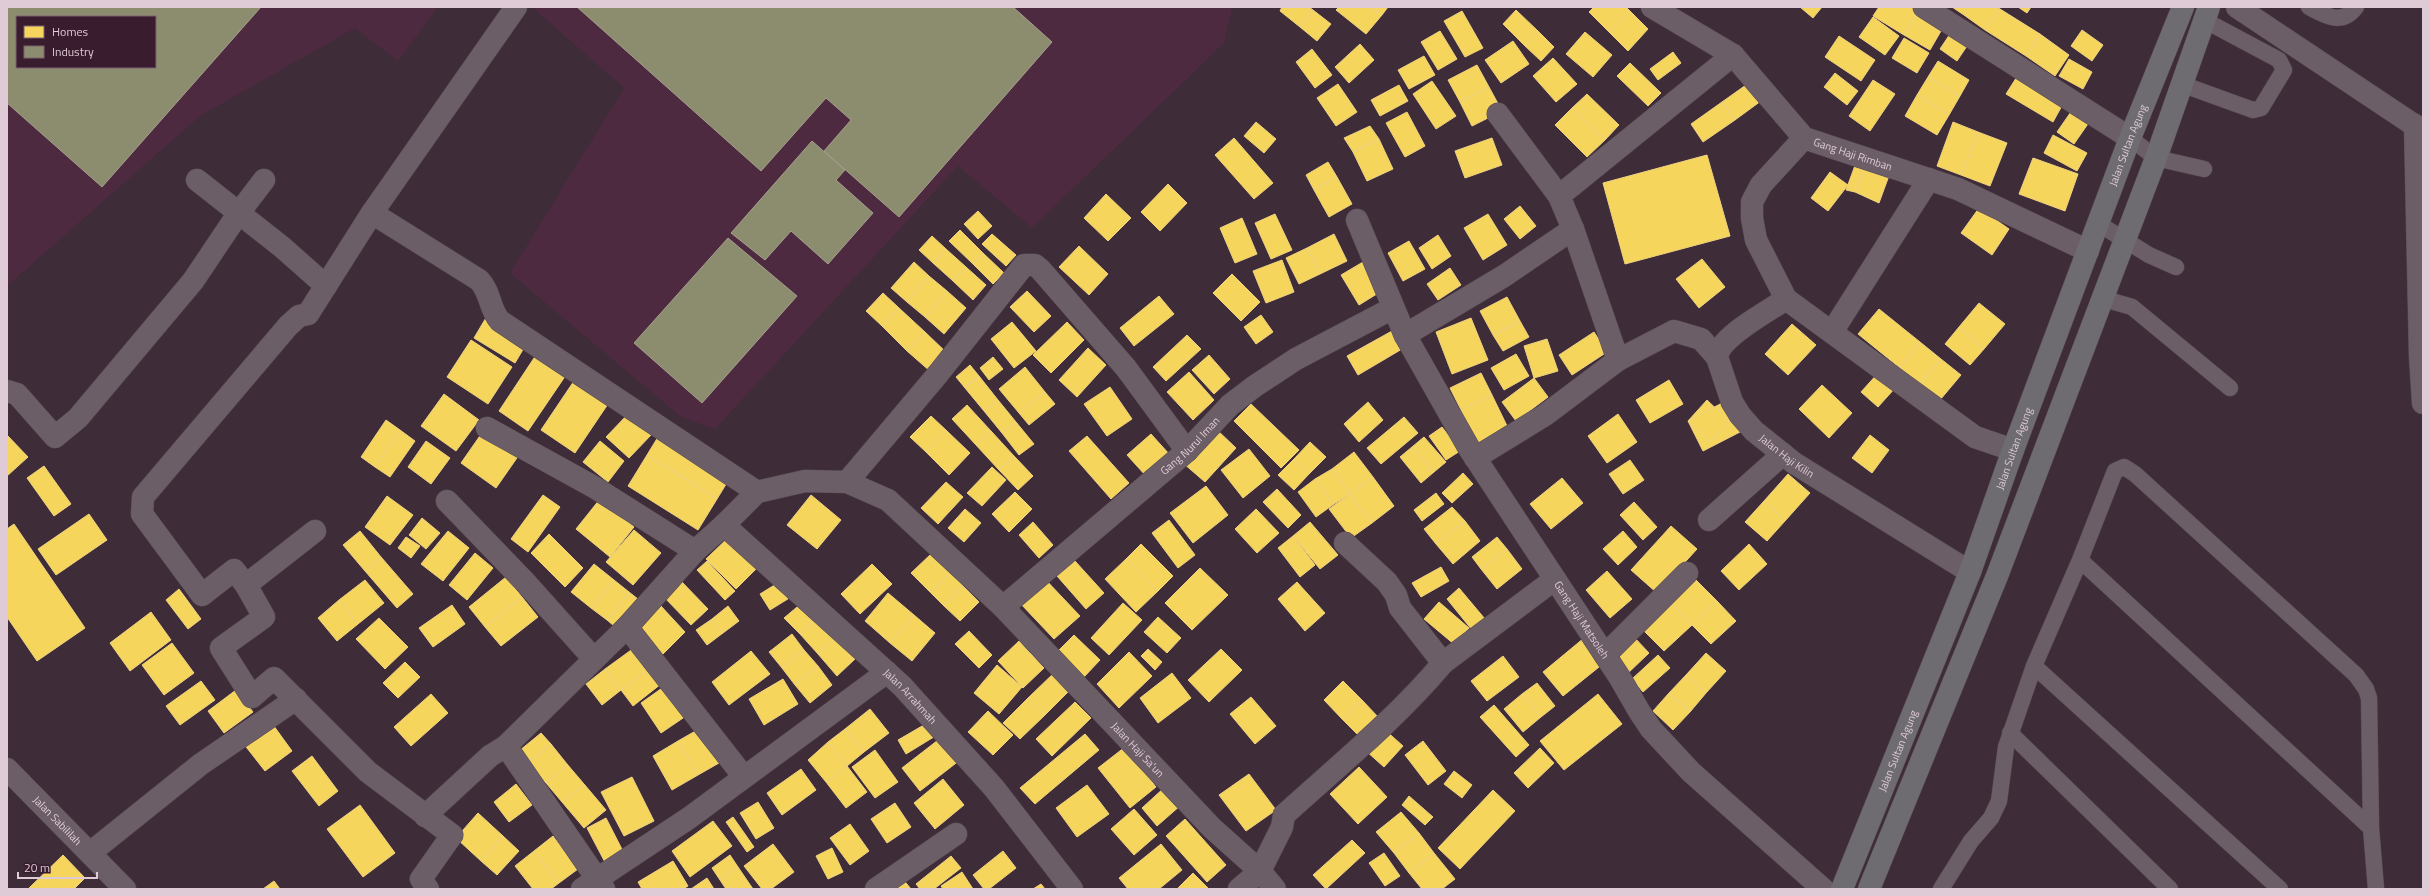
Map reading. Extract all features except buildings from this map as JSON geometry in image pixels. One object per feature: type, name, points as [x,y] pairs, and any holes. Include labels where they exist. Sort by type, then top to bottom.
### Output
[{"type":"highway","name":"Jalan Sultan Agung","points":[[1842,889],[1970,572],[2013,450],[2130,138],[2183,7]]},
{"type":"highway","points":[[1868,889],[1997,576],[2101,298],[2156,158],[2206,13]]},
{"type":"highway","points":[[2076,285],[2101,298]]},
{"type":"street","points":[[428,889],[421,879],[452,835],[368,772],[296,698],[274,678],[252,697],[221,648],[264,617],[246,585],[234,570],[202,595],[142,514],[143,497],[288,326],[298,316],[308,314],[372,213],[516,7]]},
{"type":"street","name":"Gang Haji Rimban","points":[[1652,7],[1734,55],[1804,138],[1929,179],[1985,201],[2088,250]]},
{"type":"street","points":[[1924,7],[2130,138]]},
{"type":"street","points":[[2238,7],[2419,128],[2420,356],[2423,402]]},
{"type":"street","points":[[1559,196],[1734,55]]},
{"type":"street","points":[[1498,114],[1559,196],[1574,229],[1618,360]]},
{"type":"street","points":[[1804,138],[1761,185],[1752,202],[1752,218],[1756,240],[1786,299],[1975,437],[2013,450]]},
{"type":"street","points":[[1832,332],[1929,179]]},
{"type":"street","points":[[197,180],[238,214],[282,247],[326,286]]},
{"type":"street","points":[[7,391],[17,394],[55,437],[78,418],[193,281],[238,214],[264,180]]},
{"type":"street","points":[[372,213],[479,280],[486,287],[494,315],[500,321],[757,492]]},
{"type":"street","name":"Gang Haji Matsoleh","points":[[1356,220],[1405,335],[1475,458],[1605,655],[1643,717],[1691,772],[1823,889]]},
{"type":"street","points":[[1405,335],[1504,276],[1574,229]]},
{"type":"street","points":[[425,816],[490,756],[506,746],[627,627],[695,551],[757,492],[805,481],[847,482],[938,374],[1024,265],[1029,264],[1040,269],[1090,325],[1126,368],[1187,451]]},
{"type":"street","points":[[1475,458],[1545,415],[1618,360],[1674,331],[1700,339],[1717,357],[1718,353],[1733,335],[1786,299]]},
{"type":"street","name":"Gang Nurul Iman","points":[[1003,607],[1187,451],[1230,405],[1255,386],[1296,359],[1393,308]]},
{"type":"street","name":"Jalan Haji Kilin","points":[[1717,357],[1732,402],[1740,415],[1754,431],[1783,454],[1970,572]]},
{"type":"street","points":[[487,428],[594,487],[695,551]]},
{"type":"street","points":[[1708,520],[1783,454]]},
{"type":"street","name":"Jalan Haji Sa'un","points":[[847,482],[888,500],[1003,607],[1212,828],[1260,871],[1276,889]]},
{"type":"street","points":[[448,501],[525,582],[594,659]]},
{"type":"street","name":"Jalan Arrahmah","points":[[724,525],[887,672],[994,788],[1072,889]]},
{"type":"street","points":[[246,585],[315,531]]},
{"type":"street","points":[[1345,543],[1387,582],[1396,595],[1400,608],[1443,663]]},
{"type":"street","points":[[1605,655],[1687,573]]},
{"type":"street","points":[[1239,889],[1260,871],[1282,827],[1284,815],[1399,710],[1443,663],[1555,579]]},
{"type":"street","points":[[627,627],[744,777]]},
{"type":"street","points":[[506,746],[595,886],[887,672]]},
{"type":"street","points":[[90,853],[201,764],[296,698]]},
{"type":"street","name":"Jalan Sabililah","points":[[7,769],[125,889]]},
{"type":"street","points":[[876,889],[956,834]]},
{"type":"lane","points":[[2309,7],[2333,19],[2343,18],[2356,7]]},
{"type":"lane","points":[[2181,84],[2253,110],[2261,108],[2284,70],[2279,60],[2206,13]]},
{"type":"lane","points":[[2130,138],[2156,158],[2204,169]]},
{"type":"lane","points":[[2099,224],[2124,238],[2149,255],[2176,267]]},
{"type":"lane","points":[[2101,298],[2132,307],[2230,388]]},
{"type":"lane","points":[[1941,889],[1971,841],[1991,818],[1999,801],[2004,755],[2010,733],[2034,666],[2080,560],[2115,472],[2120,467],[2126,468],[2362,682],[2369,698],[2371,828],[2376,889]]},
{"type":"lane","points":[[2080,560],[2371,828]]},
{"type":"lane","points":[[2034,666],[2280,889]]},
{"type":"lane","points":[[2010,733],[2170,889]]},
{"type":"shaded area","points":[[7,7],[438,7],[398,61],[355,28],[200,116],[7,286]]},
{"type":"shaded area","points":[[532,7],[1232,7],[1224,43],[1032,228],[958,166],[715,429],[681,417],[510,273],[624,88]]}]
